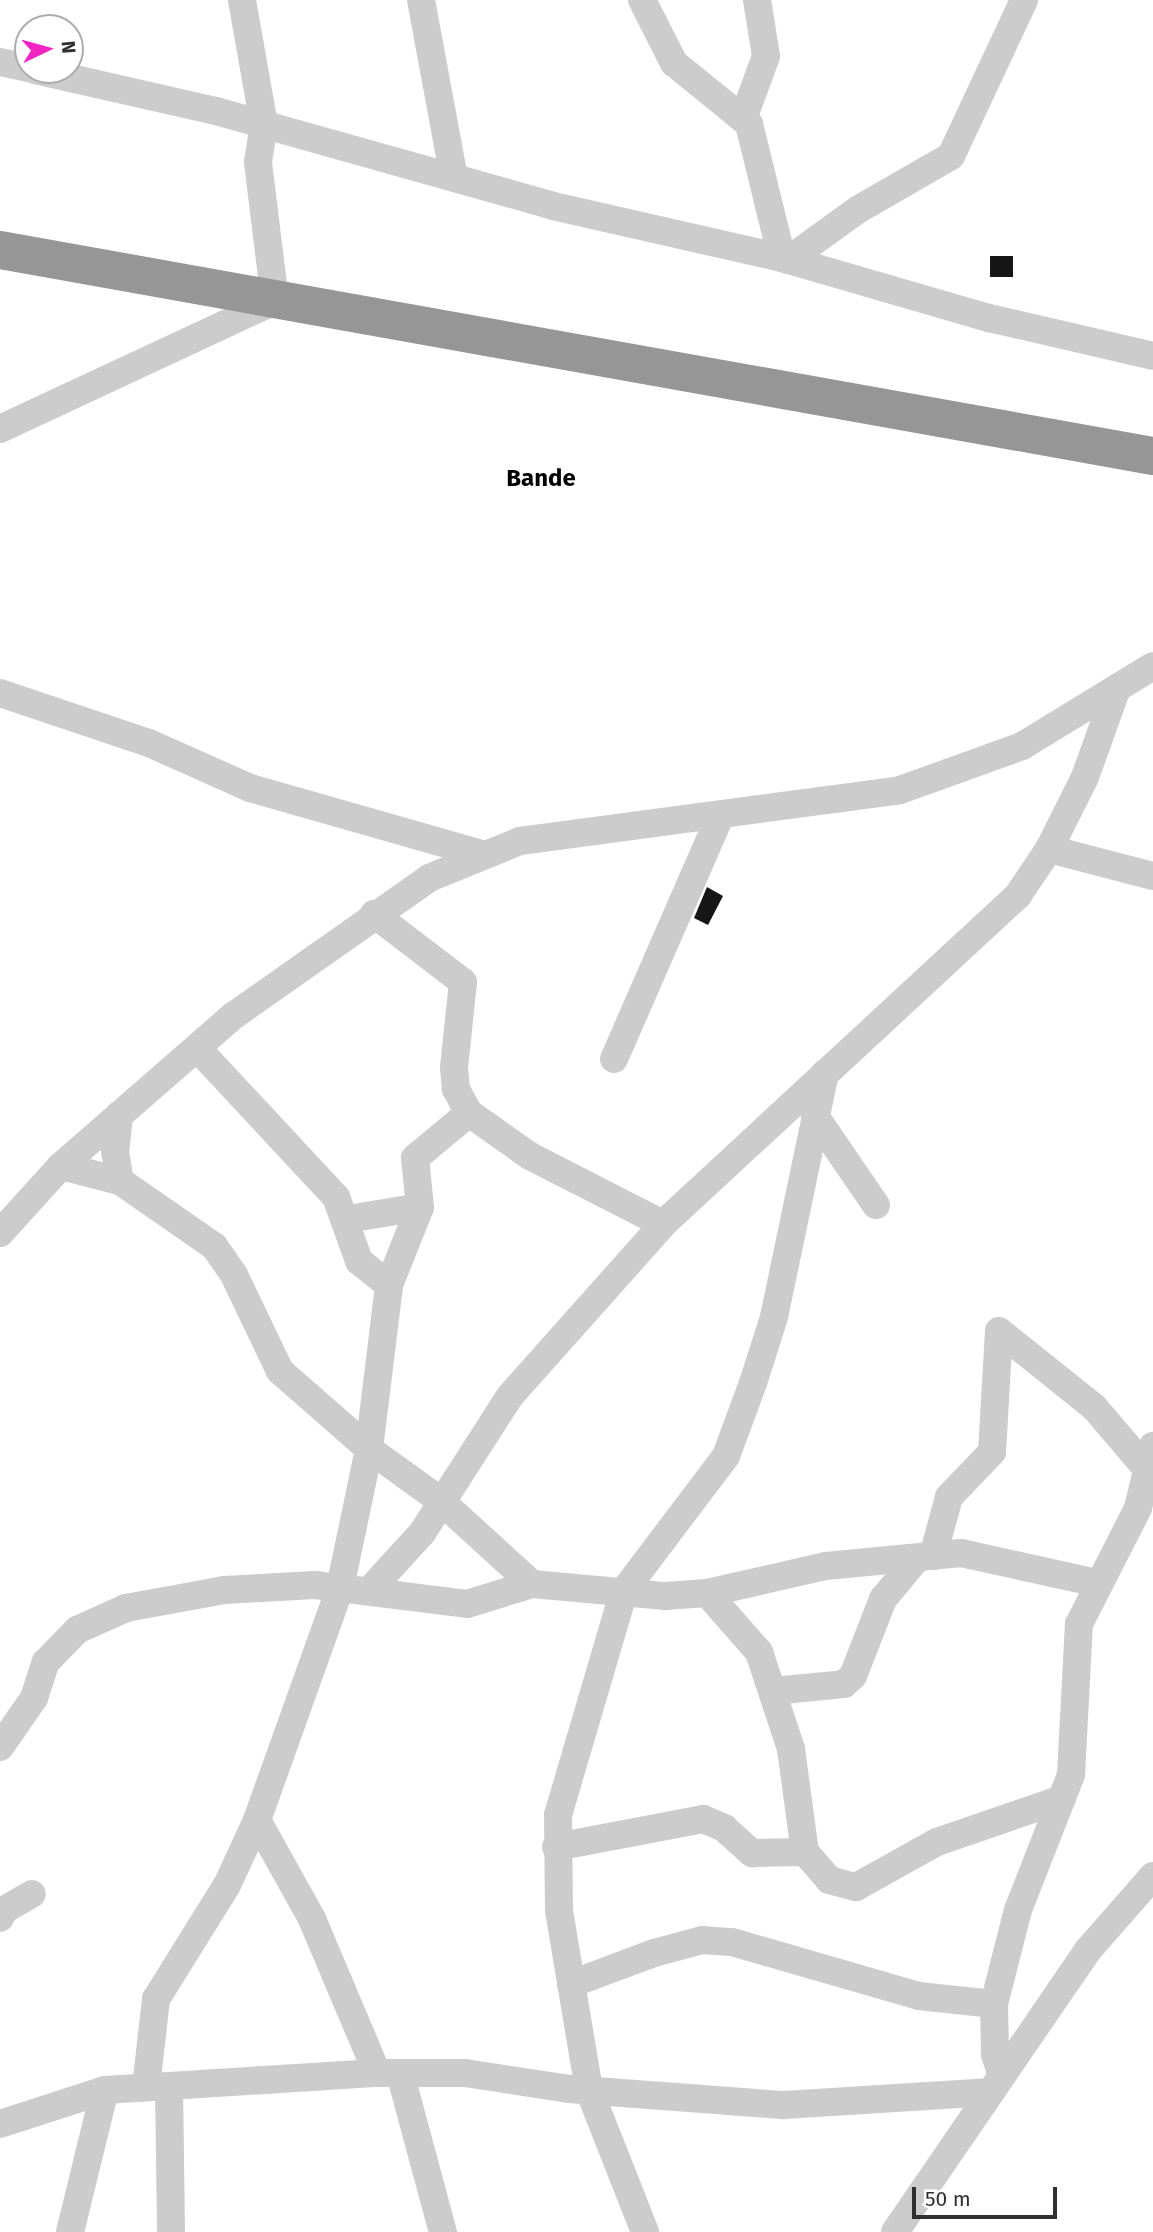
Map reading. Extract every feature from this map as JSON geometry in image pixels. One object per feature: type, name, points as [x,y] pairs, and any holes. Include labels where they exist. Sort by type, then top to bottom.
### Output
[{"type":"highway","points":[[0,250],[1153,456]]},
{"type":"street","points":[[0,429],[275,300],[258,162],[264,125],[242,0]]},
{"type":"street","points":[[421,0],[454,178]]},
{"type":"street","points":[[642,0],[674,63],[743,119],[763,170],[785,259]]},
{"type":"street","points":[[743,119],[766,56],[757,0]]},
{"type":"street","points":[[785,259],[859,209],[951,156],[1018,10],[1047,0]]},
{"type":"street","points":[[84,82],[264,125],[454,178],[785,259],[989,318],[1153,356]]},
{"type":"street","points":[[0,1233],[61,1166],[197,1048],[374,914],[481,854],[587,829],[900,790],[963,770],[1021,746],[1153,666]]},
{"type":"street","points":[[369,1591],[422,1533],[510,1396],[663,1224],[1018,895],[1049,849],[1085,777],[1117,688]]},
{"type":"street","points":[[0,693],[149,743],[250,788],[481,854]]},
{"type":"street","points":[[614,1059],[721,814]]},
{"type":"street","points":[[1049,849],[1153,876]]},
{"type":"street","points":[[374,914],[463,982],[454,1068],[456,1089],[469,1113],[530,1156],[663,1224]]},
{"type":"street","points":[[197,1048],[336,1197],[348,1219],[359,1261],[389,1285]]},
{"type":"street","points":[[645,2232],[589,2090],[559,1910],[556,1847],[558,1815],[624,1591],[726,1456],[774,1317],[825,1073]]},
{"type":"street","points":[[171,2232],[158,2087],[156,1999],[227,1885],[257,1820],[340,1588],[369,1449],[389,1285],[420,1207],[415,1158],[469,1113]]},
{"type":"street","points":[[119,1115],[115,1151],[120,1181]]},
{"type":"street","points":[[815,1116],[876,1205]]},
{"type":"street","points":[[61,1166],[120,1181],[214,1246],[234,1275],[280,1371],[369,1449],[442,1501],[532,1584]]},
{"type":"street","points":[[348,1219],[420,1207]]},
{"type":"street","points":[[773,1690],[844,1684],[853,1676],[883,1599],[925,1557],[949,1497],[992,1452],[999,1331],[1094,1407],[1150,1457],[1138,1508],[1097,1583],[1074,1647],[1071,1775],[1004,1952],[994,2004],[995,2082]]},
{"type":"street","points":[[0,1747],[34,1698],[46,1662],[77,1630],[126,1608],[170,1598],[225,1590],[340,1588],[467,1604],[532,1584],[624,1591],[707,1593],[826,1566],[961,1553],[1097,1583]]},
{"type":"street","points":[[707,1593],[750,1637],[773,1690],[791,1749],[805,1852],[829,1880],[856,1888],[937,1842],[1062,1799]]},
{"type":"street","points":[[556,1847],[703,1819],[724,1828],[752,1853],[805,1852]]},
{"type":"street","points":[[257,1820],[312,1919],[388,2073],[443,2232]]},
{"type":"street","points":[[895,2232],[995,2082],[1089,1949],[1153,1876]]},
{"type":"street","points":[[0,1918],[4,1910],[32,1894]]},
{"type":"street","points":[[571,1984],[678,1947],[732,1942],[919,1996],[994,2004]]},
{"type":"street","points":[[0,2124],[105,2090],[388,2073],[465,2073],[589,2090],[784,2105],[995,2082]]},
{"type":"street","points":[[70,2232],[105,2090]]},
{"type":"building","points":[[990,256],[1013,256],[1013,277],[990,277]]},
{"type":"building","points":[[707,887],[723,896],[708,925],[694,918]]},
{"type":"district","name":"Bande","points":[[541,479]]}]
